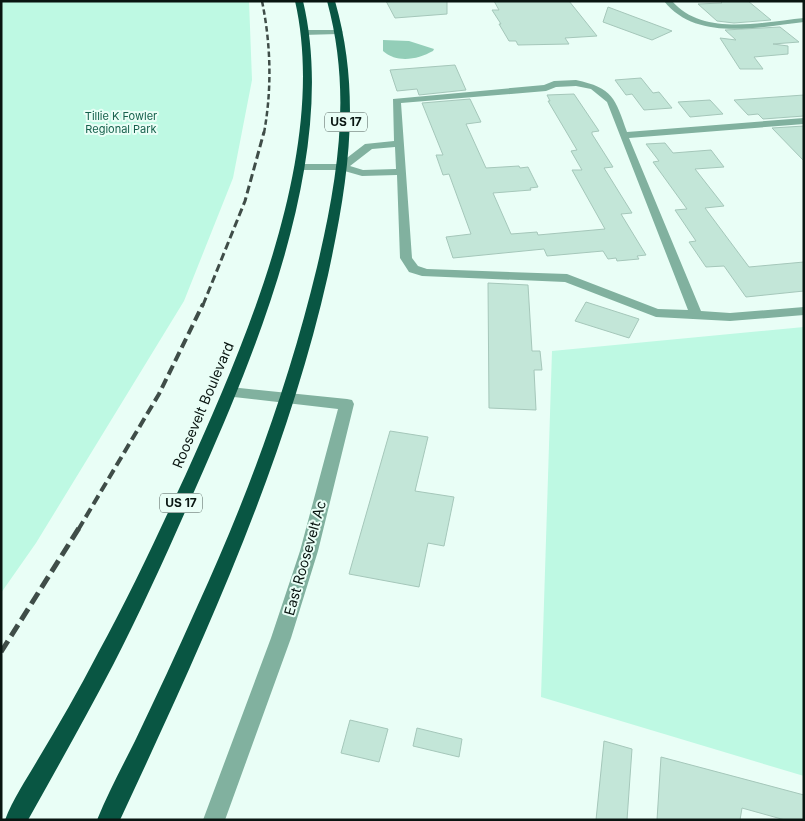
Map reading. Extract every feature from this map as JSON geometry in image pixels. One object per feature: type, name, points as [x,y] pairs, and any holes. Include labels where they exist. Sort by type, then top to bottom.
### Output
[{"type":"highway","name":"Roosevelt Boulevard","points":[[16,820],[95,679],[162,542],[230,392],[270,281],[283,240],[299,167],[308,101],[308,52],[299,1]]},
{"type":"highway","name":"US 17","points":[[108,820],[151,729],[227,557],[287,398],[310,325],[325,264],[342,167],[346,127],[345,90],[339,32],[330,1]]},
{"type":"street","points":[[668,1],[680,13],[694,21],[707,24],[731,25],[804,20]]},
{"type":"street","points":[[305,33],[339,32]]},
{"type":"street","points":[[696,315],[611,101],[594,87],[576,83],[554,84],[546,88],[396,101],[406,258],[412,269],[426,273],[566,278],[656,313],[730,317],[804,311]]},
{"type":"street","points":[[623,135],[804,122]]},
{"type":"street","points":[[342,167],[368,146],[400,144]]},
{"type":"street","points":[[299,167],[342,167],[362,173],[402,172]]},
{"type":"street","name":"East Roosevelt Ac","points":[[214,820],[281,638],[306,560],[347,404],[230,392]]},
{"type":"green space","name":"Tillie K Fowler Regional Park","points":[[1,1],[249,1],[252,80],[233,178],[184,301],[36,543],[1,593]]},
{"type":"green space","points":[[804,327],[804,776],[541,697],[552,351]]},
{"type":"shaded area","points":[[383,40],[409,41],[434,49],[415,58],[395,58],[383,51]]},
{"type":"building","points":[[386,1],[447,1],[447,14],[395,18]]},
{"type":"building","points":[[494,1],[569,1],[597,36],[565,38],[569,44],[518,45],[516,41],[509,41],[499,24],[501,24],[492,10],[499,10]]},
{"type":"building","points":[[720,1],[748,1],[771,20],[734,23],[717,21],[698,4],[722,3]]},
{"type":"building","points":[[608,7],[672,31],[652,40],[603,22]]},
{"type":"building","points":[[780,27],[799,42],[773,44],[788,46],[788,54],[754,57],[763,69],[740,69],[720,38],[736,40],[725,30]]},
{"type":"building","points":[[455,65],[466,90],[419,95],[417,89],[397,91],[390,70]]},
{"type":"building","points":[[641,78],[653,93],[659,92],[672,108],[644,110],[632,94],[626,95],[615,80]]},
{"type":"building","points":[[574,94],[599,131],[592,132],[592,134],[613,167],[604,168],[632,213],[621,214],[646,255],[637,256],[639,259],[617,261],[616,258],[608,259],[603,251],[547,256],[544,249],[453,258],[446,237],[471,234],[449,174],[443,175],[436,155],[443,155],[422,103],[470,99],[481,122],[466,124],[486,168],[528,167],[538,187],[530,188],[531,190],[493,193],[511,234],[537,232],[538,235],[605,229],[572,170],[582,170],[571,151],[577,150],[548,101],[550,101],[547,95]]},
{"type":"building","points":[[804,95],[804,116],[763,119],[758,114],[748,115],[734,100]]},
{"type":"building","points":[[710,100],[723,114],[690,117],[678,102]]},
{"type":"building","points":[[804,126],[804,161],[772,128]]},
{"type":"building","points":[[665,143],[673,153],[711,150],[724,167],[695,169],[724,206],[705,208],[749,267],[804,262],[804,291],[746,297],[724,266],[706,267],[689,242],[696,241],[675,210],[687,209],[653,162],[659,161],[646,144]]},
{"type":"building","points":[[488,283],[528,285],[532,351],[540,351],[542,370],[534,370],[536,410],[489,408]]},
{"type":"building","points":[[586,302],[639,319],[629,338],[575,321]]},
{"type":"building","points":[[390,431],[428,437],[415,491],[454,497],[444,546],[428,543],[419,587],[349,574]]},
{"type":"building","points":[[350,720],[388,729],[379,762],[341,753]]},
{"type":"building","points":[[417,728],[462,739],[459,757],[413,746]]},
{"type":"building","points":[[604,741],[632,749],[627,820],[596,820]]},
{"type":"building","points":[[661,757],[804,795],[804,820],[785,820],[742,808],[740,820],[657,820]]},
{"type":"railway","points":[[262,1],[269,50],[269,84],[264,133]]},
{"type":"railway","points":[[203,305],[245,201],[264,132]]},
{"type":"railway","points":[[78,530],[159,394],[203,304]]},
{"type":"railway","points":[[1,652],[79,528]]}]
